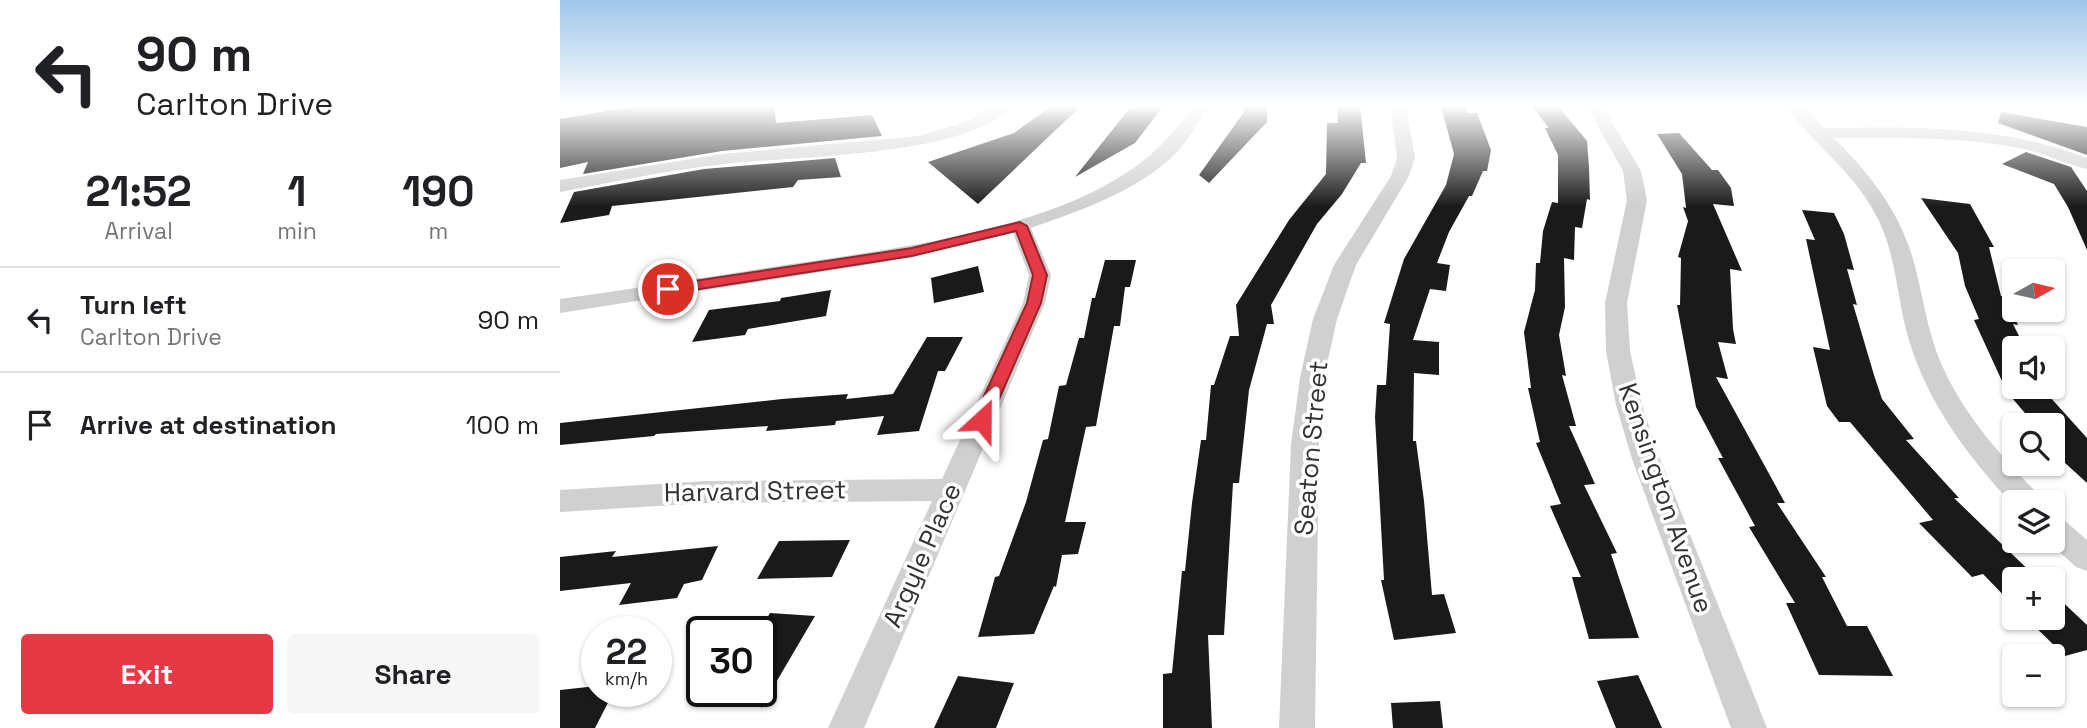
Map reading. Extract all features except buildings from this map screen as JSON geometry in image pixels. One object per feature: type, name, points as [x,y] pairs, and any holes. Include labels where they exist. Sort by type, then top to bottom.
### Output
[{"type":"street","points":[[560,186],[722,159],[927,139]]},
{"type":"street","points":[[560,306],[912,252],[1020,226],[1085,201],[1121,183],[1152,163],[1180,139]]},
{"type":"street","name":"Seaton Street","points":[[1297,728],[1306,444],[1312,378],[1325,319],[1345,265],[1400,176],[1406,158],[1403,139]]},
{"type":"street","name":"Kensington Avenue","points":[[1613,139],[1632,172],[1637,200],[1616,303],[1618,351],[1629,405],[1646,459],[1749,728]]},
{"type":"street","points":[[1826,139],[1860,176],[1887,217],[1901,248],[1920,336],[1931,369],[1965,430],[2016,490]]},
{"type":"street","points":[[1992,139],[2035,146],[2087,164]]},
{"type":"street","name":"Argyle Place","points":[[846,728],[1034,303],[1040,275],[1020,226]]},
{"type":"street","name":"Harvard Street","points":[[560,501],[722,489],[950,490]]},
{"type":"street","points":[[2065,539],[2087,558]]},
{"type":"route","points":[[668,289],[912,252],[1020,226],[1040,275],[1034,303],[982,420]]}]
